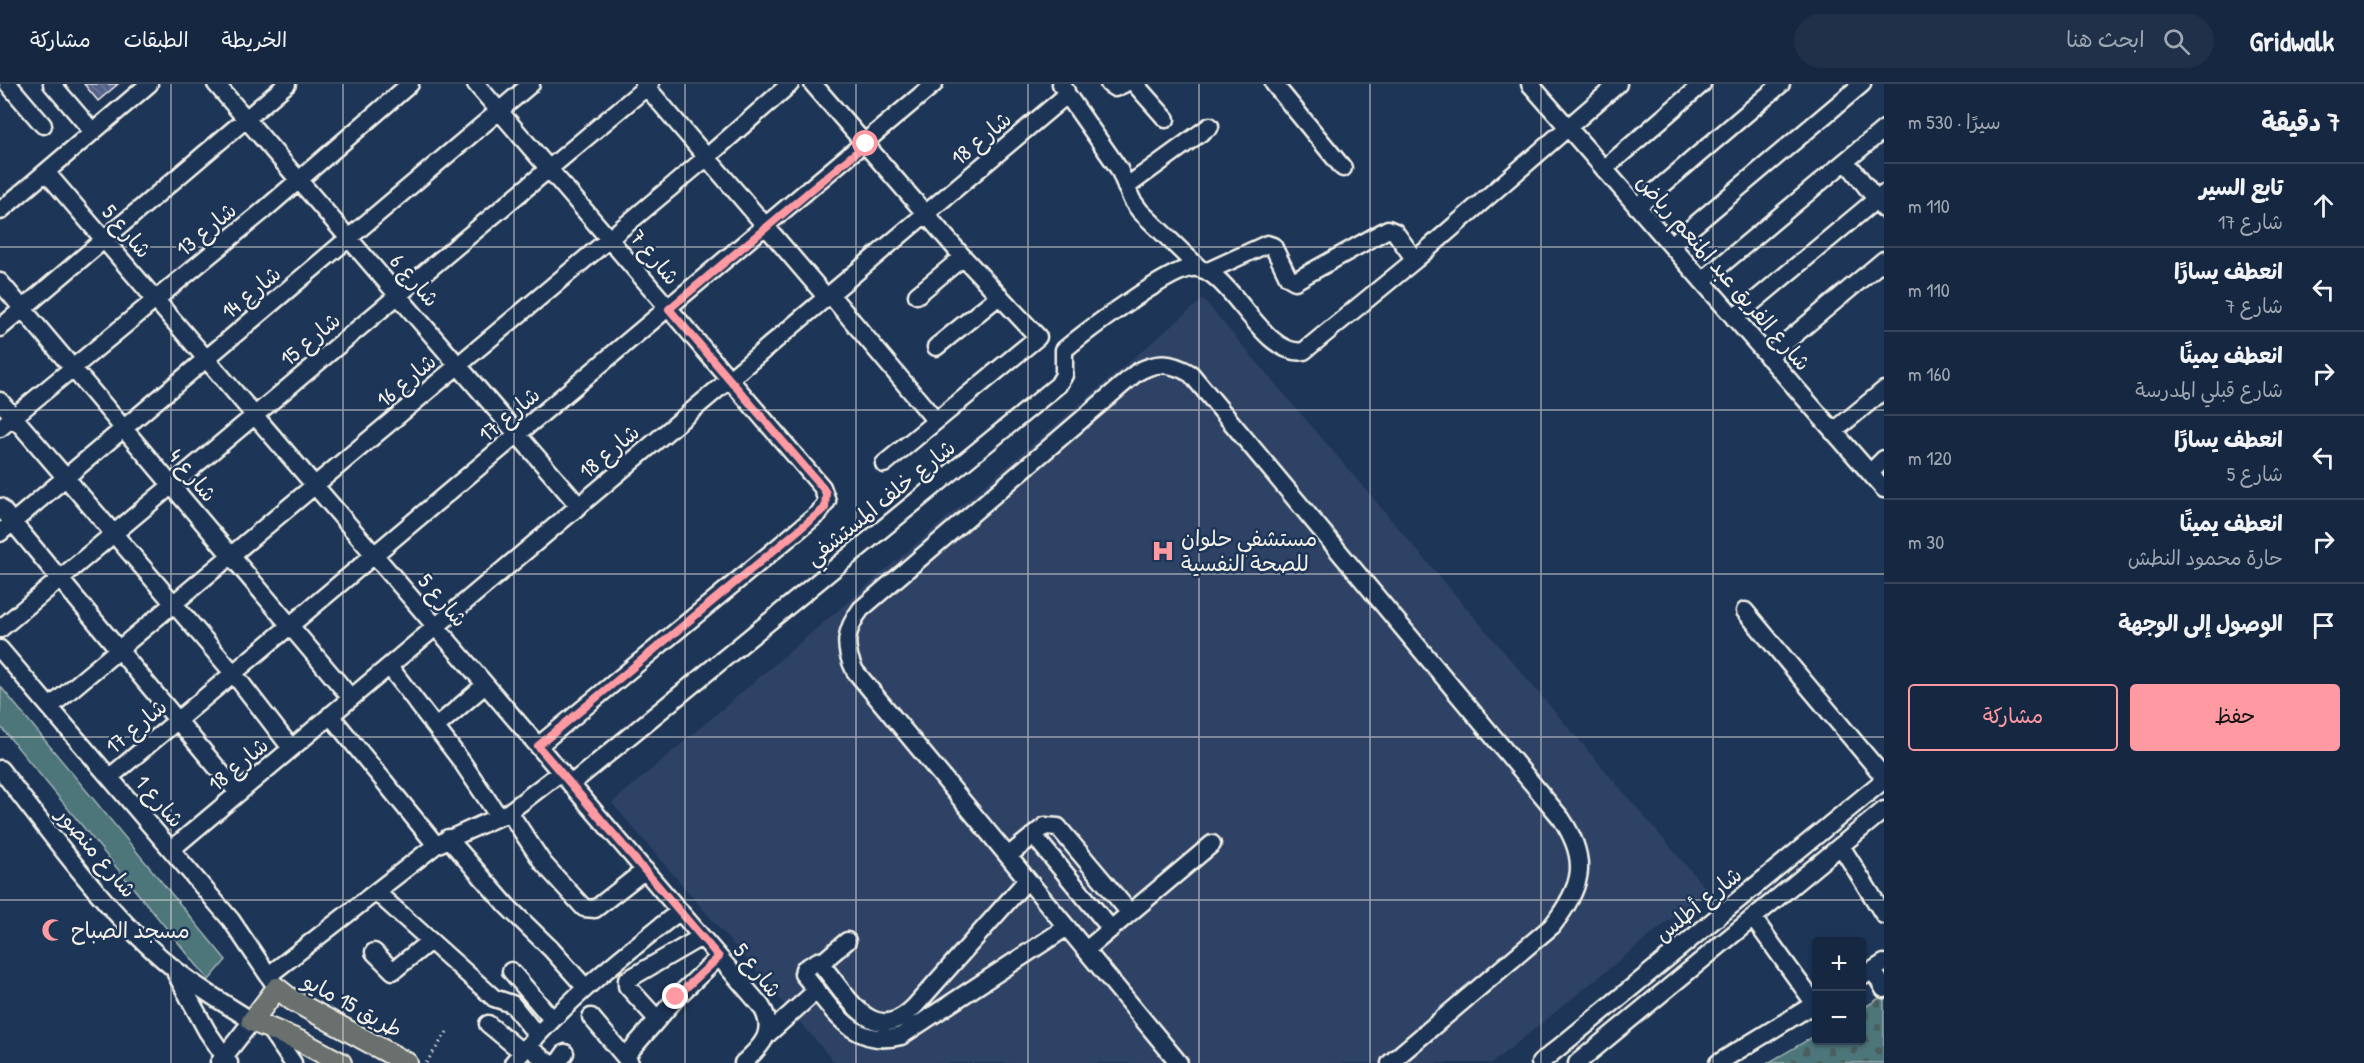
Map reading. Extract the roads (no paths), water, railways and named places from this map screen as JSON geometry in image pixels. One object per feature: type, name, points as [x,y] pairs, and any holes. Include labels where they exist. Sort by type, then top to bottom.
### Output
[{"type":"main road","points":[[273,982],[260,1024],[341,1063]]},
{"type":"main road","name":"طريق 15 مايو","points":[[273,982],[292,1000],[407,1063]]},
{"type":"street","points":[[8,84],[43,125]]},
{"type":"street","points":[[52,84],[93,132]]},
{"type":"street","points":[[0,211],[149,84]]},
{"type":"street","name":"شارع 6","points":[[216,84],[579,506]]},
{"type":"street","points":[[0,328],[287,84]]},
{"type":"street","name":"شارع 13","points":[[0,428],[156,300],[410,84]]},
{"type":"street","name":"شارع 7","points":[[476,84],[822,487],[827,501],[819,513],[538,746]]},
{"type":"street","name":"شارع 14","points":[[7,527],[531,84]]},
{"type":"street","name":"شارع 16","points":[[50,707],[707,158],[790,84]]},
{"type":"street","points":[[813,84],[963,257],[1038,336],[884,464]]},
{"type":"street","name":"شارع 17","points":[[110,777],[866,144],[934,84]]},
{"type":"street","points":[[1109,84],[1115,88],[1124,84]]},
{"type":"street","points":[[1135,84],[1166,119]]},
{"type":"street","points":[[1274,84],[1343,168]]},
{"type":"street","points":[[1064,89],[1119,169],[1132,200],[1157,230],[1204,270],[1286,351],[1294,353],[1312,346],[1618,84]]},
{"type":"street","points":[[1604,169],[1702,84]]},
{"type":"street","points":[[1637,207],[1781,84]]},
{"type":"street","points":[[1671,245],[1862,84]]},
{"type":"street","points":[[647,85],[766,228],[822,292],[828,295],[936,421]]},
{"type":"street","name":"شارع 15","points":[[0,629],[647,85]]},
{"type":"street","name":"شارع الفريق عبد المنعم رياض","points":[[1534,85],[1567,127],[1884,489]]},
{"type":"street","name":"شارع 18","points":[[172,849],[926,214],[1064,89]]},
{"type":"street","points":[[1126,188],[1210,126]]},
{"type":"street","points":[[1702,281],[1884,129]]},
{"type":"street","points":[[1734,318],[1882,200],[1846,161]]},
{"type":"street","name":"شارع 5","points":[[46,172],[761,1006],[766,1014],[768,1034],[764,1043],[743,1063]]},
{"type":"street","name":"شارع خلف المستشفي","points":[[273,982],[376,892],[442,842],[504,814],[566,778],[1058,385],[1064,375],[1062,357],[1066,348],[1148,290],[1182,271],[1204,270],[1267,244],[1273,246],[1288,277],[1295,280],[1388,230],[1395,232],[1415,260]]},
{"type":"street","points":[[917,296],[963,257]]},
{"type":"street","points":[[1768,357],[1884,260]]},
{"type":"street","name":"شارع 4","points":[[0,282],[351,698]]},
{"type":"street","points":[[936,347],[999,296]]},
{"type":"street","points":[[1179,1063],[855,671],[848,656],[846,639],[851,622],[861,609],[1136,373],[1149,366],[1164,363],[1178,366],[1191,374],[1561,818],[1574,837],[1580,859],[1579,881],[1568,905],[1552,926],[1390,1063]]},
{"type":"street","points":[[1833,432],[1884,390]]},
{"type":"street","points":[[0,401],[234,674],[291,748]]},
{"type":"street","points":[[1870,473],[1884,459]]},
{"type":"street","points":[[0,507],[7,527],[61,578],[238,793]]},
{"type":"street","points":[[1745,611],[1884,778]]},
{"type":"street","name":"شارع 1","points":[[0,649],[231,920],[273,982]]},
{"type":"street","points":[[389,666],[504,814],[584,908],[595,909],[645,870]]},
{"type":"street","points":[[436,727],[485,685]]},
{"type":"street","points":[[330,716],[442,842],[551,949],[585,987]]},
{"type":"street","name":"شارع منصور","points":[[0,769],[124,921],[173,968],[260,1024],[293,1063]]},
{"type":"street","name":"شارع أطلس","points":[[1540,1063],[1884,778]]},
{"type":"street","name":"شارع أطلس","points":[[1577,1063],[1884,810]]},
{"type":"street","points":[[1008,856],[1045,826],[1058,827],[1130,913]]},
{"type":"street","points":[[1034,836],[1111,929]]},
{"type":"street","points":[[1086,950],[1212,844]]},
{"type":"street","points":[[1840,846],[1884,915]]},
{"type":"street","points":[[1028,880],[915,1006],[896,1022],[878,1022],[862,1013],[820,964],[814,961],[803,971],[848,1026],[859,1035],[887,1040],[901,1036],[1066,927]]},
{"type":"street","points":[[376,892],[494,998],[512,1004],[525,1049]]},
{"type":"street","points":[[525,1049],[585,987],[680,911]]},
{"type":"street","points":[[1753,918],[1812,999]]},
{"type":"street","points":[[657,1019],[627,986],[627,980],[701,937]]},
{"type":"street","points":[[374,952],[393,971],[430,940]]},
{"type":"street","points":[[820,964],[847,941]]},
{"type":"street","points":[[591,1017],[628,1060],[657,1019],[719,957]]},
{"type":"street","points":[[173,968],[225,1061],[260,1024]]},
{"type":"street","points":[[1873,970],[1884,989]]},
{"type":"street","points":[[511,971],[552,1019]]},
{"type":"street","points":[[768,1034],[817,990]]},
{"type":"street","points":[[1718,1063],[1812,1006]]},
{"type":"street","points":[[488,1024],[549,1063]]},
{"type":"place","name":"مستشفي حلوان للصحة النفسية","points":[[1163,551]]},
{"type":"place","name":"مسجد الصباح","points":[[53,930]]}]
